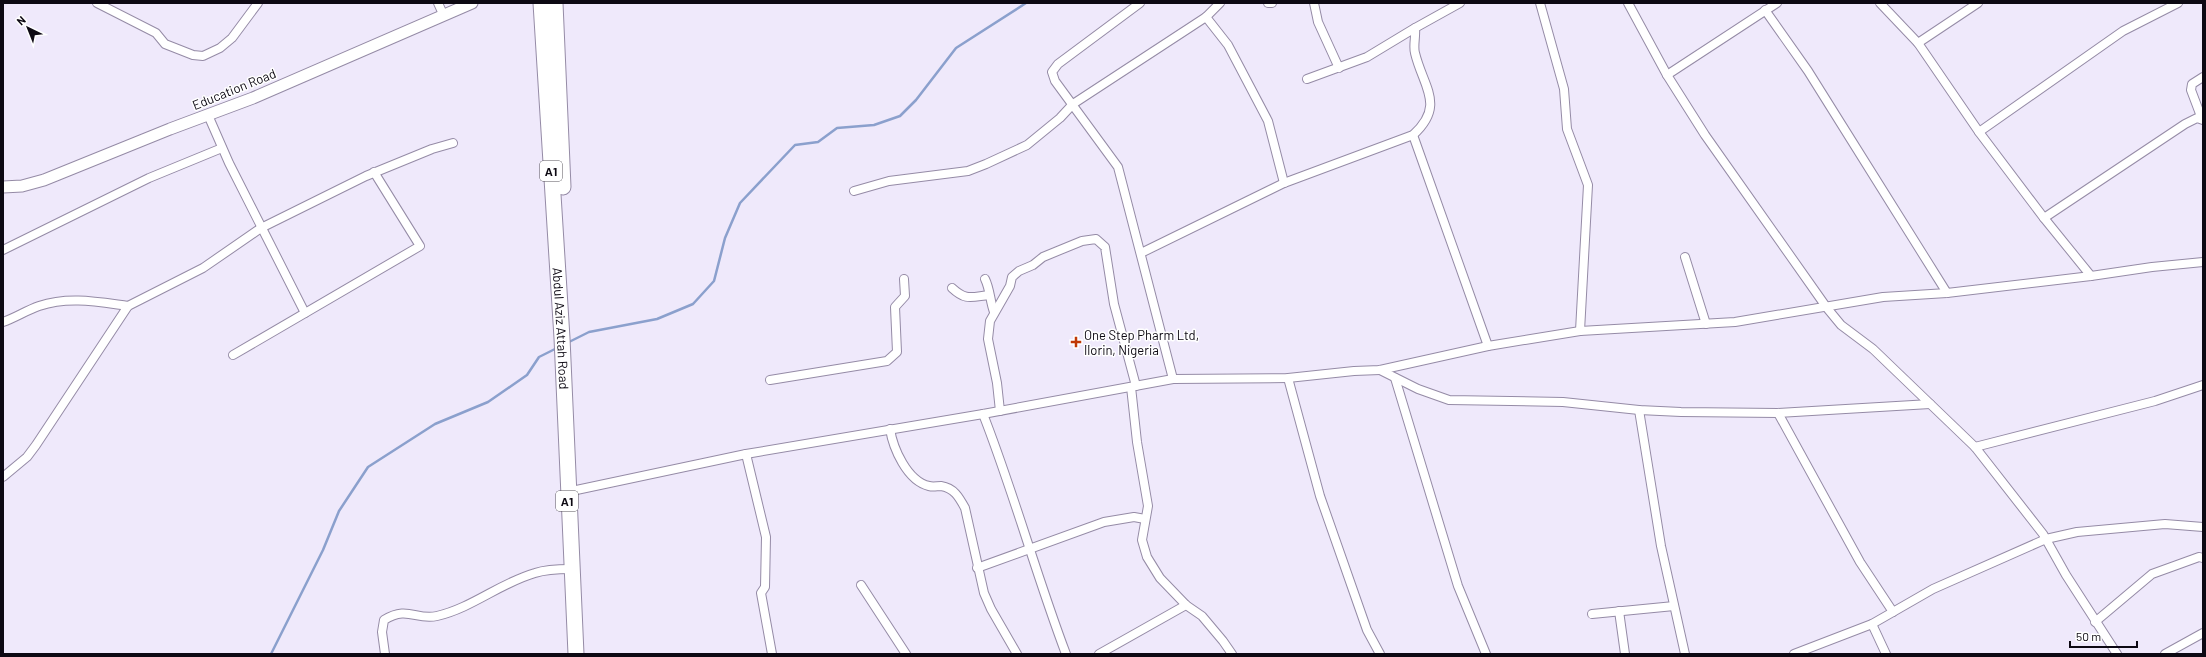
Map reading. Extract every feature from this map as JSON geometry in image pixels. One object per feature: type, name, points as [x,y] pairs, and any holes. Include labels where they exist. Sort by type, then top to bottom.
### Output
[{"type":"highway","name":"Abdul Aziz Attah Road","points":[[541,3],[565,343]]},
{"type":"highway","name":"Abdul Aziz Attah Road","points":[[556,3],[571,569],[576,654]]},
{"type":"highway","name":"Abdul Aziz Attah Road","points":[[570,491],[583,654]]},
{"type":"street","points":[[97,3],[156,33],[165,44],[193,55],[203,56],[220,48],[232,38],[258,3]]},
{"type":"street","points":[[438,3],[443,14]]},
{"type":"street","name":"Education Road","points":[[3,187],[22,186],[44,180],[253,98],[443,14],[472,3]]},
{"type":"street","points":[[1140,3],[1058,64],[1052,72],[1055,80],[1118,167],[1173,379]]},
{"type":"street","points":[[854,191],[889,181],[968,171],[1031,142],[1060,118],[1073,104],[1206,17],[1220,3]]},
{"type":"street","points":[[1314,3],[1318,22],[1339,68]]},
{"type":"street","points":[[1307,79],[1367,57],[1460,3]]},
{"type":"street","points":[[1540,3],[1564,89],[1567,129],[1588,185],[1580,331]]},
{"type":"street","points":[[1628,3],[1666,75],[1705,135],[1827,308],[1841,325],[1873,349],[1975,447],[2046,539],[2095,622],[2117,654]]},
{"type":"street","points":[[1666,75],[1777,3]]},
{"type":"street","points":[[1880,3],[1918,43],[1979,132],[2044,218],[2091,276]]},
{"type":"street","points":[[1918,43],[1978,3]]},
{"type":"street","points":[[1979,132],[2123,31],[2178,3]]},
{"type":"street","points":[[1765,10],[1808,71],[1947,293]]},
{"type":"street","points":[[1206,17],[1228,45],[1268,121],[1284,183]]},
{"type":"street","points":[[1141,253],[1284,183],[1413,135],[1420,129],[1429,114],[1432,103],[1414,50],[1415,28]]},
{"type":"street","points":[[2044,218],[2185,124],[2197,118],[2202,119],[2191,90],[2192,84],[2203,77]]},
{"type":"street","points":[[208,115],[222,148],[261,228],[305,313]]},
{"type":"street","points":[[1413,135],[1488,346]]},
{"type":"street","points":[[3,477],[31,451],[128,306],[203,268],[261,228],[374,172],[432,149],[453,144]]},
{"type":"street","points":[[3,250],[149,178],[222,148]]},
{"type":"street","points":[[233,355],[420,246],[374,172]]},
{"type":"street","points":[[1000,411],[997,383],[988,339],[990,321],[1006,294],[1012,277],[1033,265],[1043,257],[1082,241],[1096,239],[1106,247],[1114,304],[1134,386],[1137,442],[1148,506],[1142,540],[1147,557],[1160,578],[1186,605],[1202,616],[1232,654]]},
{"type":"street","points":[[1685,256],[1706,324]]},
{"type":"street","points":[[570,491],[746,454],[983,414],[1173,379],[1288,378],[1354,371],[1380,370],[1488,346],[1580,331],[1735,322],[1827,308],[1884,297],[1947,293],[2203,262]]},
{"type":"street","points":[[770,380],[887,361],[896,352],[895,307],[905,296],[904,279]]},
{"type":"street","points":[[985,279],[988,285],[994,312]]},
{"type":"street","points":[[952,288],[961,297],[968,298],[989,295]]},
{"type":"street","points":[[3,322],[40,306],[62,301],[85,300],[128,306]]},
{"type":"street","points":[[1380,370],[1434,396],[1449,400],[1563,402],[1639,410],[1778,413],[1930,404]]},
{"type":"street","points":[[1288,378],[1320,496],[1367,630],[1380,654]]},
{"type":"street","points":[[1395,378],[1458,586],[1486,654]]},
{"type":"street","points":[[1975,447],[2155,401],[2203,384]]},
{"type":"street","points":[[1639,410],[1661,546],[1685,654]]},
{"type":"street","points":[[1778,413],[1860,562],[1893,612]]},
{"type":"street","points":[[983,414],[1012,491],[1029,548],[1066,654]]},
{"type":"street","points":[[890,429],[893,445],[899,459],[921,483],[929,486],[950,488],[959,496],[965,508],[977,568],[991,609],[1017,654]]},
{"type":"street","points":[[746,454],[766,537],[764,587],[761,593],[772,654]]},
{"type":"street","points":[[977,568],[1104,522],[1134,517],[1145,519]]},
{"type":"street","points":[[1794,654],[1872,624],[1933,589],[2046,539],[2077,532],[2165,524],[2203,527]]},
{"type":"street","points":[[2095,622],[2152,574],[2199,557],[2203,558]]},
{"type":"street","points":[[385,654],[382,632],[384,620],[392,615],[409,612],[426,618],[436,617],[460,608],[534,573],[552,569],[571,569]]},
{"type":"street","points":[[861,585],[906,654]]},
{"type":"street","points":[[1099,654],[1186,605]]},
{"type":"street","points":[[1592,614],[1674,606]]},
{"type":"street","points":[[1620,611],[1625,654]]},
{"type":"street","points":[[1872,624],[1886,654]]},
{"type":"street","points":[[2165,654],[2203,633]]},
{"type":"waterway","points":[[567,343],[589,332],[657,319],[693,304],[714,281],[725,238],[740,203],[795,145],[818,142],[837,128],[874,125],[900,116],[916,100],[956,48],[1026,3]]},
{"type":"waterway","points":[[271,654],[323,550],[339,511],[368,467],[435,424],[488,402],[527,375],[539,357],[557,348]]},
{"type":"place","name":"One Step Pharm Ltd, Ilorin, Nigeria","points":[[1076,342]]}]
